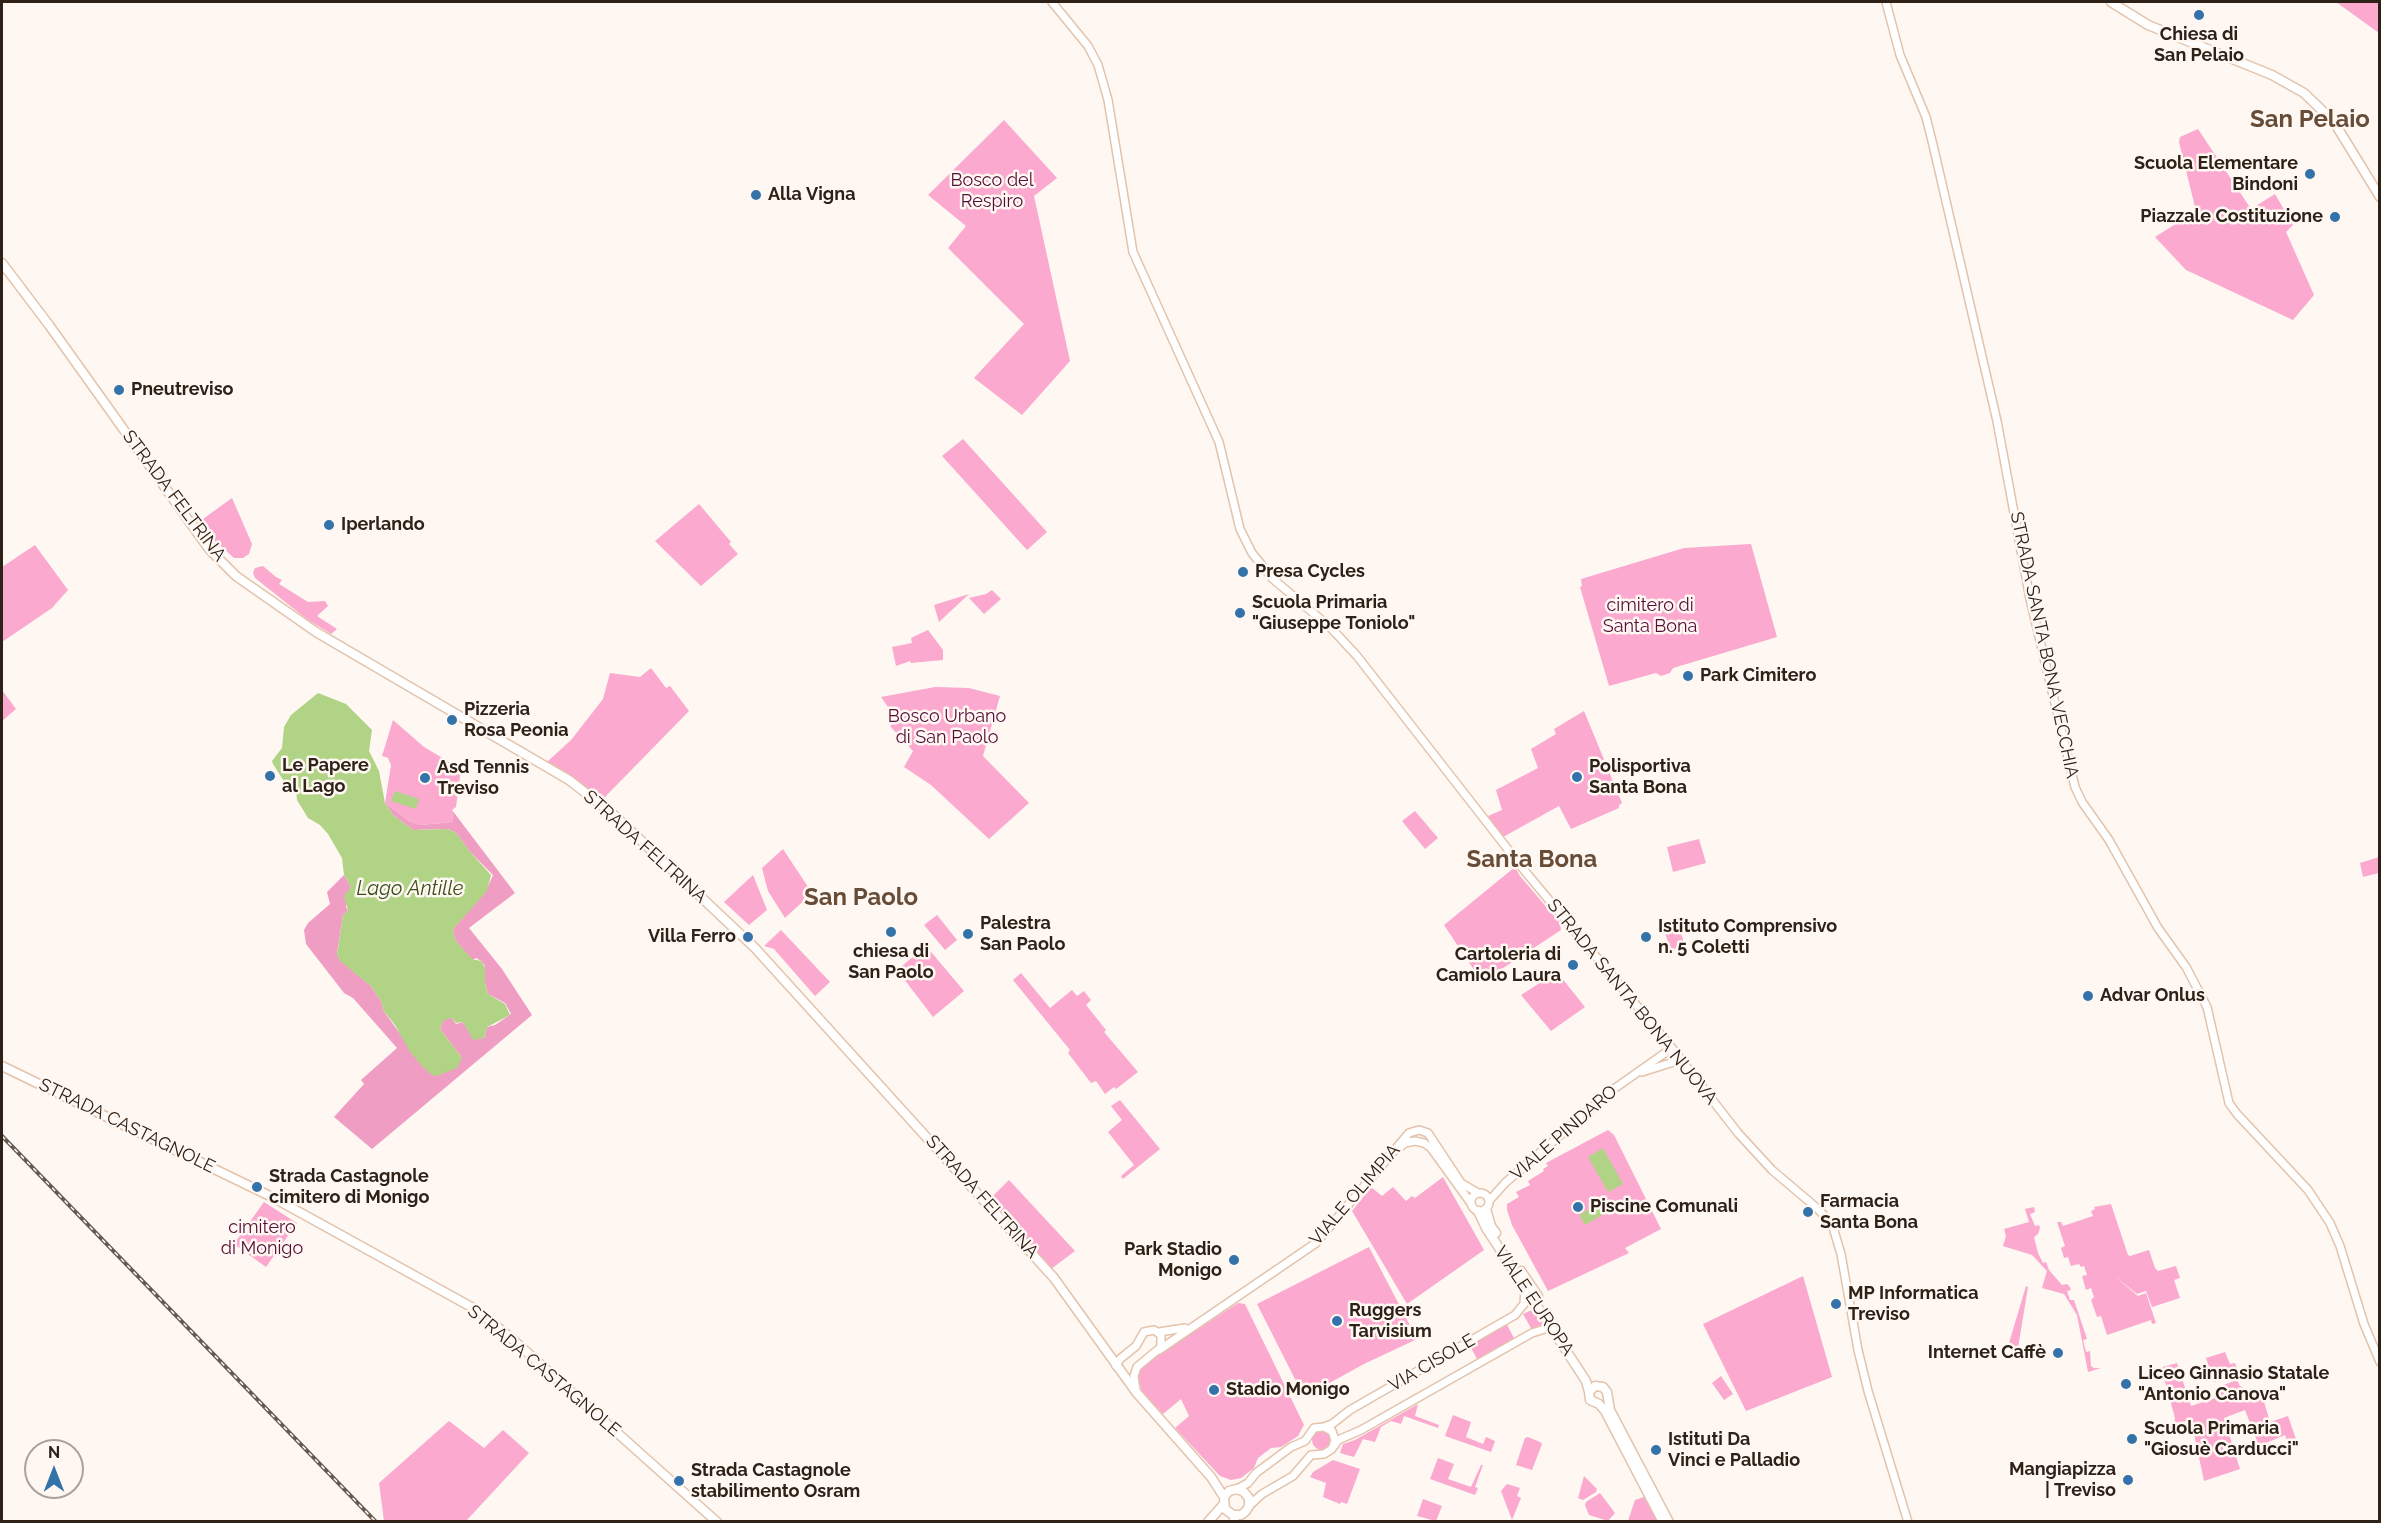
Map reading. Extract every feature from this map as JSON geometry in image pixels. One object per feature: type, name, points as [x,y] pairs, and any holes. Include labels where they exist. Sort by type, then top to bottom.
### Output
[{"type":"main road","points":[[2111,2],[2148,25],[2272,75],[2304,93],[2334,122],[2379,197]]},
{"type":"main road","name":"STRADA FELTRINA","points":[[2,263],[209,549],[236,576],[316,632],[569,780],[614,815],[697,892],[782,977],[1054,1278],[1136,1392],[1211,1477],[1229,1510]]},
{"type":"main road","name":"STRADA CASTAGNOLE","points":[[2,1066],[285,1203],[475,1309],[510,1337],[717,1521]]},
{"type":"main road","name":"VIALE EUROPA","points":[[1484,1207],[1486,1228],[1586,1381],[1590,1400],[1599,1404],[1606,1414],[1663,1521]]},
{"type":"main road","name":"VIALE EUROPA","points":[[1484,1207],[1491,1226],[1597,1386],[1605,1389],[1610,1409],[1669,1521]]},
{"type":"main road","points":[[1589,1392],[1597,1386]]},
{"type":"main road","points":[[1599,1404],[1607,1397]]},
{"type":"main road","name":"STRADA FELTRINA","points":[[1211,1477],[1247,1494],[1246,1513]]},
{"type":"main road","points":[[1229,1510],[1234,1489]]},
{"type":"main road","points":[[1209,1521],[1216,1514],[1229,1510],[1246,1513]]},
{"type":"street","name":"STRADA SANTA BONA NUOVA","points":[[1052,2],[1088,46],[1098,65],[1108,100],[1133,252],[1219,442],[1240,530],[1252,553],[1273,579],[1331,628],[1357,656],[1524,870],[1661,1035],[1738,1133],[1766,1165],[1823,1213],[1832,1224],[1841,1254],[1858,1350],[1868,1391],[1908,1521]]},
{"type":"street","name":"STRADA SANTA BONA VECCHIA","points":[[1886,2],[1900,55],[1926,117],[1933,145],[1999,432],[2030,599],[2075,788],[2082,802],[2109,840],[2158,928],[2186,967],[2207,1007],[2229,1103],[2308,1190],[2330,1223],[2379,1362]]},
{"type":"street","points":[[1659,1056],[1662,1046],[1661,1035]]},
{"type":"street","name":"VIALE PINDARO","points":[[1484,1207],[1501,1187],[1627,1079],[1659,1056],[1673,1050]]},
{"type":"street","name":"VIALE PINDARO","points":[[1647,1070],[1673,1050]]},
{"type":"street","name":"VIALE PINDARO","points":[[1627,1079],[1680,1060]]},
{"type":"street","name":"VIALE OLIMPIA","points":[[1136,1392],[1134,1376],[1137,1366],[1312,1246],[1409,1133],[1419,1130],[1428,1133]]},
{"type":"street","name":"VIALE EUROPA","points":[[1395,1150],[1410,1141],[1424,1143],[1431,1148],[1472,1207],[1484,1207],[1481,1193],[1461,1183],[1428,1133]]},
{"type":"street","name":"VIALE PINDARO","points":[[1481,1193],[1501,1187]]},
{"type":"street","points":[[1470,1202],[1472,1196],[1481,1193]]},
{"type":"street","name":"VIA CISOLE","points":[[1234,1489],[1248,1483],[1256,1473],[1291,1447],[1305,1441],[1314,1428],[1333,1424],[1350,1410],[1515,1315],[1524,1304],[1525,1288]]},
{"type":"street","name":"VIALE OLIMPIA","points":[[1159,1332],[1193,1326]]},
{"type":"street","name":"VIA CISOLE","points":[[1246,1513],[1262,1494],[1293,1476],[1308,1458],[1316,1453],[1329,1452],[1338,1440],[1368,1427],[1532,1333],[1541,1329],[1554,1330]]},
{"type":"street","points":[[1116,1366],[1126,1353],[1133,1349],[1141,1334],[1147,1330],[1159,1332],[1163,1343],[1156,1351],[1143,1350],[1139,1341]]},
{"type":"street","points":[[1105,1350],[1115,1354],[1126,1353]]},
{"type":"street","points":[[1324,1427],[1332,1431],[1335,1445]]},
{"type":"street","points":[[1308,1435],[1309,1448],[1316,1453]]},
{"type":"green space","points":[[2336,2],[2379,2],[2379,33]]},
{"type":"green space","name":"Bosco del Respiro","points":[[1004,120],[1057,178],[1034,196],[1070,361],[1022,415],[974,378],[1024,324],[948,248],[966,226],[928,195]]},
{"type":"green space","points":[[2198,129],[2251,209],[2275,194],[2293,225],[2286,232],[2314,295],[2293,320],[2186,270],[2155,237],[2196,211],[2179,142],[2180,137]]},
{"type":"green space","points":[[963,439],[1047,532],[1027,550],[942,456]]},
{"type":"green space","points":[[232,498],[252,544],[249,554],[243,558],[234,558],[196,524]]},
{"type":"green space","points":[[699,504],[731,542],[729,544],[738,554],[701,586],[655,541]]},
{"type":"green space","name":"cimitero di Santa Bona","points":[[1751,544],[1777,637],[1673,668],[1670,673],[1661,676],[1656,673],[1609,686],[1580,587],[1582,586],[1581,579],[1684,548]]},
{"type":"green space","points":[[35,545],[68,590],[52,608],[2,642],[2,567]]},
{"type":"green space","points":[[263,566],[282,580],[279,584],[308,602],[325,601],[328,606],[317,616],[337,629],[331,634],[308,620],[255,578],[253,573],[255,568]]},
{"type":"green space","points":[[992,590],[1001,599],[984,614],[969,598],[986,594]]},
{"type":"green space","points":[[969,594],[939,622],[934,605]]},
{"type":"green space","points":[[928,630],[943,650],[943,660],[911,663],[910,661],[896,666],[892,647],[912,643],[911,638]]},
{"type":"green space","points":[[651,668],[666,688],[670,686],[689,711],[602,800],[547,762],[571,740],[603,699],[610,673],[640,677]]},
{"type":"green space","name":"Bosco Urbano di San Paolo","points":[[935,687],[969,688],[1000,696],[983,756],[1029,803],[989,839],[931,785],[904,767],[913,751],[890,726],[897,720],[881,697]]},
{"type":"green space","points":[[2,690],[16,709],[2,721]]},
{"type":"green space","points":[[1584,711],[1622,803],[1619,808],[1571,829],[1559,806],[1503,837],[1488,816],[1502,810],[1496,790],[1538,768],[1531,749],[1556,734],[1554,729]]},
{"type":"green space","name":"Asd Tennis Treviso","points":[[393,720],[424,747],[461,769],[456,807],[452,810],[453,822],[420,825],[409,821],[385,803],[391,765],[388,758],[382,756]]},
{"type":"green space","points":[[1415,811],[1438,838],[1425,849],[1402,821]]},
{"type":"green space","points":[[1699,839],[1706,863],[1673,872],[1667,847]]},
{"type":"green space","points":[[783,849],[812,893],[785,918],[768,891],[762,868]]},
{"type":"green space","points":[[2379,857],[2379,873],[2363,877],[2360,863]]},
{"type":"green space","points":[[1515,867],[1560,923],[1561,930],[1482,982],[1444,925]]},
{"type":"green space","points":[[753,875],[767,910],[749,925],[724,902]]},
{"type":"green space","points":[[937,915],[957,940],[945,950],[924,925]]},
{"type":"green space","points":[[1676,919],[1685,945],[1671,950],[1662,925]]},
{"type":"green space","points":[[781,930],[830,982],[815,996],[774,949],[764,946]]},
{"type":"green space","points":[[926,946],[964,991],[933,1017],[897,970]]},
{"type":"green space","points":[[1557,972],[1585,1007],[1551,1031],[1521,995]]},
{"type":"green space","points":[[1021,973],[1050,1008],[1072,990],[1077,996],[1084,991],[1091,1000],[1086,1005],[1106,1030],[1104,1032],[1138,1072],[1116,1089],[1114,1087],[1105,1094],[1096,1081],[1091,1083],[1068,1053],[1070,1050],[1013,980]]},
{"type":"green space","points":[[1120,1100],[1160,1149],[1123,1179],[1121,1176],[1134,1165],[1108,1132],[1122,1120],[1111,1106]]},
{"type":"green space","name":"Piscine Comunali","points":[[1608,1130],[1614,1135],[1661,1229],[1625,1248],[1629,1253],[1548,1291],[1512,1225],[1507,1204],[1519,1197],[1516,1192],[1530,1185],[1528,1181],[1544,1171],[1543,1169],[1548,1166],[1546,1163]]},
{"type":"green space","points":[[1443,1177],[1484,1250],[1407,1304],[1352,1211],[1371,1187],[1382,1196],[1393,1187],[1406,1201],[1412,1196],[1415,1198]]},
{"type":"green space","points":[[1009,1180],[1075,1251],[1051,1269],[989,1200]]},
{"type":"green space","name":"cimitero di Monigo","points":[[264,1202],[297,1223],[266,1267],[234,1244]]},
{"type":"green space","points":[[2111,1204],[2128,1255],[2149,1250],[2158,1271],[2176,1266],[2180,1278],[2174,1280],[2180,1298],[2152,1307],[2146,1291],[2137,1294],[2113,1275],[2138,1296],[2146,1293],[2156,1323],[2152,1324],[2151,1320],[2107,1335],[2101,1316],[2097,1317],[2091,1300],[2094,1297],[2091,1288],[2086,1290],[2082,1276],[2087,1275],[2084,1266],[2081,1267],[2079,1264],[2071,1266],[2068,1257],[2064,1258],[2061,1248],[2065,1246],[2057,1222],[2061,1222],[2063,1226],[2093,1216],[2091,1211],[2095,1209],[2094,1207]]},
{"type":"green space","points":[[2034,1207],[2035,1212],[2030,1214],[2035,1226],[2039,1225],[2040,1228],[2034,1237],[2038,1253],[2043,1263],[2046,1262],[2049,1270],[2062,1285],[2067,1284],[2070,1287],[2071,1290],[2067,1291],[2070,1300],[2074,1300],[2087,1339],[2083,1340],[2086,1352],[2090,1351],[2091,1366],[2101,1368],[2088,1372],[2077,1315],[2064,1294],[2042,1288],[2047,1271],[2032,1255],[2003,1246],[2006,1236],[2004,1229],[2029,1222],[2025,1209]]},
{"type":"green space","name":"Ruggers Tarvisium","points":[[1369,1247],[1417,1339],[1364,1364],[1304,1397],[1257,1304]]},
{"type":"green space","points":[[1803,1276],[1832,1377],[1746,1411],[1703,1324]]},
{"type":"green space","points":[[2026,1286],[2028,1287],[2018,1348],[2010,1346],[2009,1343]]},
{"type":"green space","name":"Stadio Monigo","points":[[1238,1303],[1245,1304],[1304,1425],[1298,1436],[1281,1447],[1271,1448],[1258,1458],[1254,1468],[1241,1478],[1231,1480],[1220,1476],[1175,1428],[1189,1416],[1181,1399],[1163,1414],[1142,1392],[1138,1372],[1144,1364]]},
{"type":"green space","points":[[1534,1309],[1546,1325],[1532,1330],[1523,1314]]},
{"type":"green space","points":[[1506,1323],[1515,1340],[1478,1361],[1469,1344]]},
{"type":"green space","points":[[2225,1352],[2230,1364],[2235,1363],[2239,1374],[2227,1378],[2226,1374],[2215,1378],[2216,1382],[2214,1382],[2206,1358]]},
{"type":"green space","points":[[2177,1363],[2191,1406],[2221,1396],[2218,1387],[2237,1380],[2240,1386],[2263,1398],[2270,1422],[2288,1416],[2298,1445],[2290,1448],[2285,1435],[2259,1446],[2245,1410],[2224,1418],[2240,1469],[2204,1481],[2191,1420],[2174,1424],[2175,1418],[2162,1371],[2163,1367]]},
{"type":"green space","points":[[1721,1376],[1733,1394],[1724,1400],[1712,1383]]},
{"type":"green space","points":[[1418,1404],[1415,1416],[1439,1425],[1438,1428],[1404,1416],[1401,1424],[1391,1421],[1381,1427],[1375,1442],[1363,1439],[1354,1457],[1340,1453],[1343,1444],[1355,1440]]},
{"type":"green space","points":[[1453,1415],[1471,1422],[1466,1437],[1483,1444],[1486,1437],[1495,1441],[1491,1452],[1445,1436]]},
{"type":"green space","points":[[449,1421],[484,1448],[503,1430],[529,1453],[466,1521],[384,1521],[379,1483]]},
{"type":"green space","points":[[1322,1430],[1329,1433],[1332,1440],[1329,1447],[1322,1450],[1315,1447],[1312,1440],[1315,1433]]},
{"type":"green space","points":[[1528,1437],[1542,1444],[1532,1470],[1516,1465],[1525,1438]]},
{"type":"green space","points":[[1438,1458],[1454,1464],[1448,1479],[1471,1487],[1483,1465],[1475,1487],[1478,1488],[1475,1495],[1430,1479]]},
{"type":"green space","points":[[1333,1460],[1360,1469],[1347,1504],[1341,1502],[1340,1504],[1323,1497],[1326,1483],[1310,1477],[1313,1472]]},
{"type":"green space","points":[[1584,1476],[1597,1489],[1583,1500],[1578,1498]]},
{"type":"green space","points":[[1507,1484],[1520,1488],[1517,1496],[1521,1498],[1512,1520],[1501,1491]]},
{"type":"green space","points":[[1600,1493],[1615,1513],[1608,1521],[1589,1515],[1585,1505]]},
{"type":"green space","points":[[1644,1497],[1657,1521],[1628,1521],[1635,1500]]},
{"type":"green space","points":[[1423,1499],[1442,1506],[1436,1521],[1417,1516]]},
{"type":"shaded area","points":[[385,803],[409,821],[420,825],[453,822],[452,810],[515,893],[469,928],[502,969],[532,1015],[372,1149],[334,1117],[364,1084],[361,1080],[397,1048],[353,998],[344,993],[306,944],[304,930],[308,923],[330,904],[327,892],[344,875],[351,887],[346,907],[348,911],[343,915],[337,954],[340,960],[371,986],[382,1003],[383,1010],[401,1035],[462,1058],[440,1029],[444,1019],[452,1018],[456,1024],[463,1022],[474,1039],[484,1038],[487,1027],[495,1025],[511,1014],[505,1003],[488,994],[485,983],[485,966],[476,958],[472,960],[455,940],[453,929],[486,891],[493,875],[470,852],[456,833],[448,829],[413,830],[393,815]]},
{"type":"water","name":"Lago Antille","points":[[318,693],[346,704],[372,730],[369,751],[379,771],[385,803],[393,815],[413,830],[448,829],[456,833],[491,875],[487,891],[453,929],[455,940],[472,959],[481,961],[485,967],[488,994],[505,1004],[510,1015],[487,1027],[484,1038],[473,1040],[463,1022],[456,1023],[452,1018],[444,1020],[440,1029],[462,1058],[457,1068],[437,1076],[432,1075],[423,1067],[410,1052],[395,1025],[383,1010],[382,1003],[371,986],[340,961],[337,955],[343,915],[348,911],[344,896],[351,887],[344,875],[342,858],[328,834],[320,825],[308,818],[297,800],[296,790],[292,785],[285,783],[272,761],[282,748],[284,727],[291,715]]},
{"type":"water","points":[[395,791],[419,799],[416,809],[391,801]]},
{"type":"water","points":[[1603,1148],[1623,1184],[1608,1192],[1588,1157]]},
{"type":"water","points":[[1601,1202],[1607,1212],[1585,1225],[1579,1215]]},
{"type":"railway","points":[[2,1136],[376,1522]]},
{"type":"place","name":"Chiesa di San Pelaio","points":[[2199,15]]},
{"type":"place","name":"Scuola Elementare Bindoni","points":[[2310,174]]},
{"type":"place","name":"Alla Vigna","points":[[756,195]]},
{"type":"place","name":"Piazzale Costituzione","points":[[2335,217]]},
{"type":"place","name":"Pneutreviso","points":[[119,390]]},
{"type":"place","name":"Iperlando","points":[[329,525]]},
{"type":"place","name":"Presa Cycles","points":[[1243,572]]},
{"type":"place","name":"Scuola Primaria \"Giuseppe Toniolo\"","points":[[1240,613]]},
{"type":"place","name":"Park Cimitero","points":[[1688,676]]},
{"type":"place","name":"Pizzeria Rosa Peonia","points":[[452,720]]},
{"type":"place","name":"Le Papere al Lago","points":[[270,776]]},
{"type":"place","name":"Polisportiva Santa Bona","points":[[1577,777]]},
{"type":"place","name":"Asd Tennis Treviso","points":[[425,778]]},
{"type":"place","name":"chiesa di San Paolo","points":[[891,932]]},
{"type":"place","name":"Palestra San Paolo","points":[[968,934]]},
{"type":"place","name":"Villa Ferro","points":[[748,937]]},
{"type":"place","name":"Istituto Comprensivo n. 5 Coletti","points":[[1646,937]]},
{"type":"place","name":"Cartoleria di Camiolo Laura","points":[[1573,965]]},
{"type":"place","name":"Advar Onlus","points":[[2088,996]]},
{"type":"place","name":"Strada Castagnole cimitero di Monigo","points":[[257,1187]]},
{"type":"place","name":"Piscine Comunali","points":[[1578,1207]]},
{"type":"place","name":"Farmacia Santa Bona","points":[[1808,1212]]},
{"type":"place","name":"Park Stadio Monigo","points":[[1234,1260]]},
{"type":"place","name":"MP Informatica Treviso","points":[[1836,1304]]},
{"type":"place","name":"Ruggers Tarvisium","points":[[1337,1321]]},
{"type":"place","name":"Internet Caffè","points":[[2058,1353]]},
{"type":"place","name":"Liceo Ginnasio Statale \"Antonio Canova\"","points":[[2126,1384]]},
{"type":"place","name":"Stadio Monigo","points":[[1214,1390]]},
{"type":"place","name":"Scuola Primaria \"Giosuè Carducci\"","points":[[2132,1439]]},
{"type":"place","name":"Istituti Da Vinci e Palladio","points":[[1656,1450]]},
{"type":"place","name":"Mangiapizza | Treviso","points":[[2128,1480]]},
{"type":"place","name":"Strada Castagnole stabilimento Osram","points":[[679,1481]]},
{"type":"district","name":"San Pelaio","points":[[2310,120]]},
{"type":"district","name":"Santa Bona","points":[[1532,860]]},
{"type":"district","name":"San Paolo","points":[[861,898]]}]
